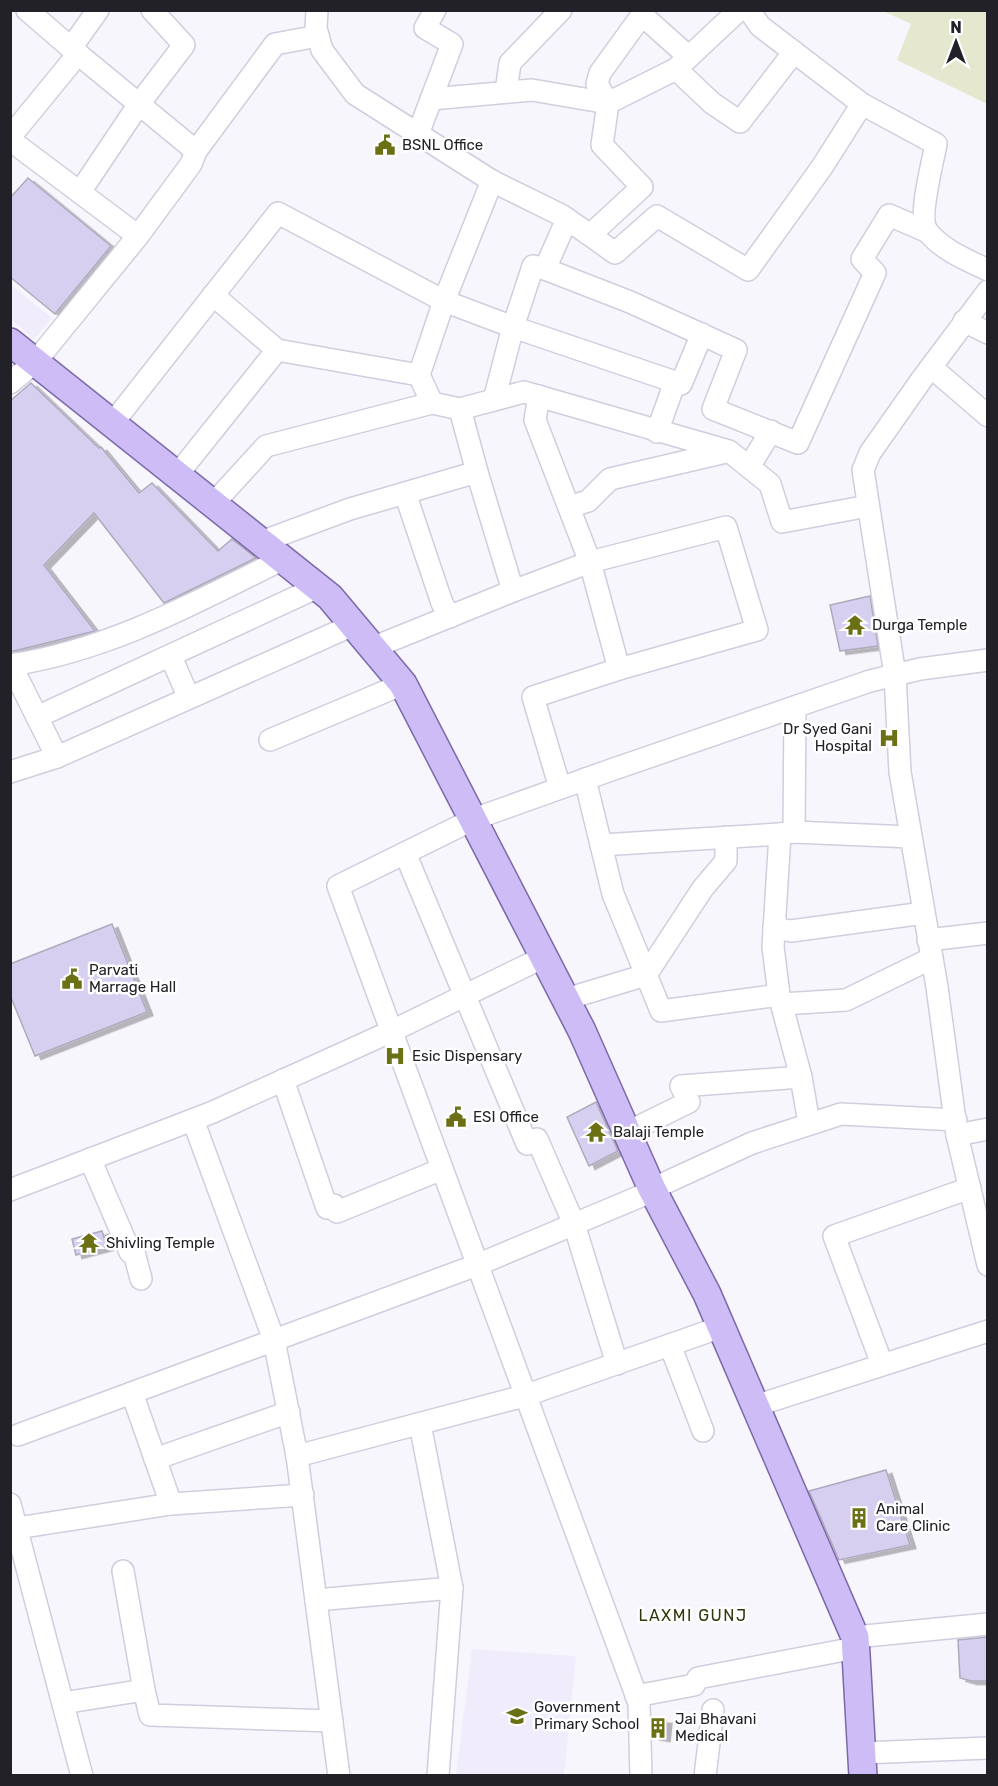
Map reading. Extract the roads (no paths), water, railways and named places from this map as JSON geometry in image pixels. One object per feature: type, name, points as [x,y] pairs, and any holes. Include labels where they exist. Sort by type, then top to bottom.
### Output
[{"type":"main road","points":[[10,342],[330,597],[403,684],[566,999],[653,1190],[722,1327],[855,1643],[862,1764]]},
{"type":"street","points":[[27,10],[196,151]]},
{"type":"street","points":[[98,10],[75,51],[10,139],[138,236]]},
{"type":"street","points":[[80,192],[139,104],[184,45],[152,10]]},
{"type":"street","points":[[317,10],[318,36],[322,50],[355,94],[492,181],[567,219],[615,253],[657,216],[748,270],[822,167],[862,104]]},
{"type":"street","points":[[418,134],[452,44],[425,28],[435,10]]},
{"type":"street","points":[[506,92],[510,63],[561,10]]},
{"type":"street","points":[[431,99],[532,90],[608,103],[682,63],[739,10]]},
{"type":"street","points":[[749,10],[760,26],[862,104],[936,144],[924,216],[926,231]]},
{"type":"street","points":[[590,235],[642,187],[602,146],[608,103],[597,84],[600,73],[642,15],[712,103],[740,122],[794,52]]},
{"type":"street","points":[[10,383],[36,362],[138,236],[191,164],[196,151],[274,44],[318,36]]},
{"type":"street","points":[[432,403],[419,375],[444,301],[492,181]]},
{"type":"street","points":[[112,424],[278,213],[444,301],[681,384],[702,334]]},
{"type":"street","points":[[494,400],[513,327],[533,266],[630,302],[736,350],[713,409],[798,443],[875,273],[862,259],[889,215],[926,231],[945,248],[987,270]]},
{"type":"street","points":[[545,269],[567,219]]},
{"type":"street","points":[[987,291],[870,453],[863,470],[895,675],[900,772],[930,949],[956,1128],[985,1242],[987,1265]]},
{"type":"street","points":[[213,295],[277,350],[419,375]]},
{"type":"street","points":[[964,321],[987,333]]},
{"type":"street","points":[[177,475],[277,350]]},
{"type":"street","points":[[931,367],[987,416]]},
{"type":"street","points":[[657,432],[675,382]]},
{"type":"street","points":[[213,504],[266,446],[432,403],[460,409],[524,392],[729,451],[770,484],[782,522],[868,506]]},
{"type":"street","points":[[539,396],[535,420],[590,562],[620,669]]},
{"type":"street","points":[[460,409],[513,591]]},
{"type":"street","points":[[749,467],[771,431]]},
{"type":"street","points":[[569,507],[588,501],[610,479],[729,451]]},
{"type":"street","points":[[261,542],[350,509],[477,472]]},
{"type":"street","points":[[405,493],[442,603],[450,617]]},
{"type":"street","points":[[372,648],[590,562],[726,528],[758,630],[620,669],[533,697],[560,788]]},
{"type":"street","points":[[57,757],[11,665],[71,653],[175,613],[281,560]]},
{"type":"street","points":[[37,717],[171,657],[318,587]]},
{"type":"street","points":[[10,772],[57,757],[353,625]]},
{"type":"street","points":[[171,657],[189,698]]},
{"type":"street","points":[[641,1776],[639,1703],[338,886],[474,819],[585,779],[895,675],[920,669],[987,660]]},
{"type":"street","points":[[270,740],[403,684]]},
{"type":"street","points":[[795,707],[787,833],[773,947],[781,1000],[801,1077],[809,1124]]},
{"type":"street","points":[[585,779],[613,894],[661,1011],[781,1000],[846,1000],[930,949],[987,933]]},
{"type":"street","points":[[601,845],[787,833],[911,837]]},
{"type":"street","points":[[566,999],[646,975],[703,888],[726,861],[726,837]]},
{"type":"street","points":[[405,853],[527,1144],[537,1139],[574,1224],[617,1364]]},
{"type":"street","points":[[774,928],[791,931],[924,913]]},
{"type":"street","points":[[10,1190],[193,1120],[392,1031],[544,957]]},
{"type":"street","points":[[626,1133],[689,1102],[681,1086],[801,1077]]},
{"type":"street","points":[[283,1080],[327,1208],[334,1205],[337,1212],[442,1169]]},
{"type":"street","points":[[18,1435],[477,1265],[653,1190],[752,1143],[809,1124],[842,1114],[956,1128],[987,1129]]},
{"type":"street","points":[[193,1120],[274,1340],[303,1495],[339,1776]]},
{"type":"street","points":[[90,1159],[130,1252],[134,1252],[141,1279]]},
{"type":"street","points":[[882,1364],[834,1236],[970,1188]]},
{"type":"street","points":[[297,1456],[524,1396],[722,1327]]},
{"type":"street","points":[[755,1406],[987,1331]]},
{"type":"street","points":[[670,1345],[703,1431]]},
{"type":"street","points":[[132,1393],[171,1504]]},
{"type":"street","points":[[155,1459],[289,1412]]},
{"type":"street","points":[[420,1424],[452,1588],[438,1776]]},
{"type":"street","points":[[17,1527],[171,1504],[303,1495]]},
{"type":"street","points":[[10,1504],[82,1776]]},
{"type":"street","points":[[123,1571],[150,1715],[332,1721]]},
{"type":"street","points":[[316,1600],[452,1588]]},
{"type":"street","points":[[636,1696],[694,1685],[698,1678],[855,1643],[987,1624]]},
{"type":"street","points":[[63,1703],[144,1690]]},
{"type":"street","points":[[705,1776],[713,1710]]},
{"type":"street","points":[[862,1764],[987,1748]]},
{"type":"place","name":"BSNL Office","points":[[385,145]]},
{"type":"place","name":"Durga Temple","points":[[855,625]]},
{"type":"place","name":"Dr Syed Gani Hospital","points":[[889,738]]},
{"type":"place","name":"Parvati Marrage Hall","points":[[72,979]]},
{"type":"place","name":"Esic Dispensary","points":[[395,1056]]},
{"type":"place","name":"ESI Office","points":[[456,1117]]},
{"type":"place","name":"Balaji Temple","points":[[596,1132]]},
{"type":"place","name":"Shivling Temple","points":[[89,1243]]},
{"type":"place","name":"Animal Care Clinic","points":[[859,1518]]},
{"type":"place","name":"Government Primary School","points":[[517,1716]]},
{"type":"place","name":"Jai Bhavani Medical","points":[[658,1728]]},
{"type":"district","name":"LAXMI GUNJ","points":[[693,1615]]}]
